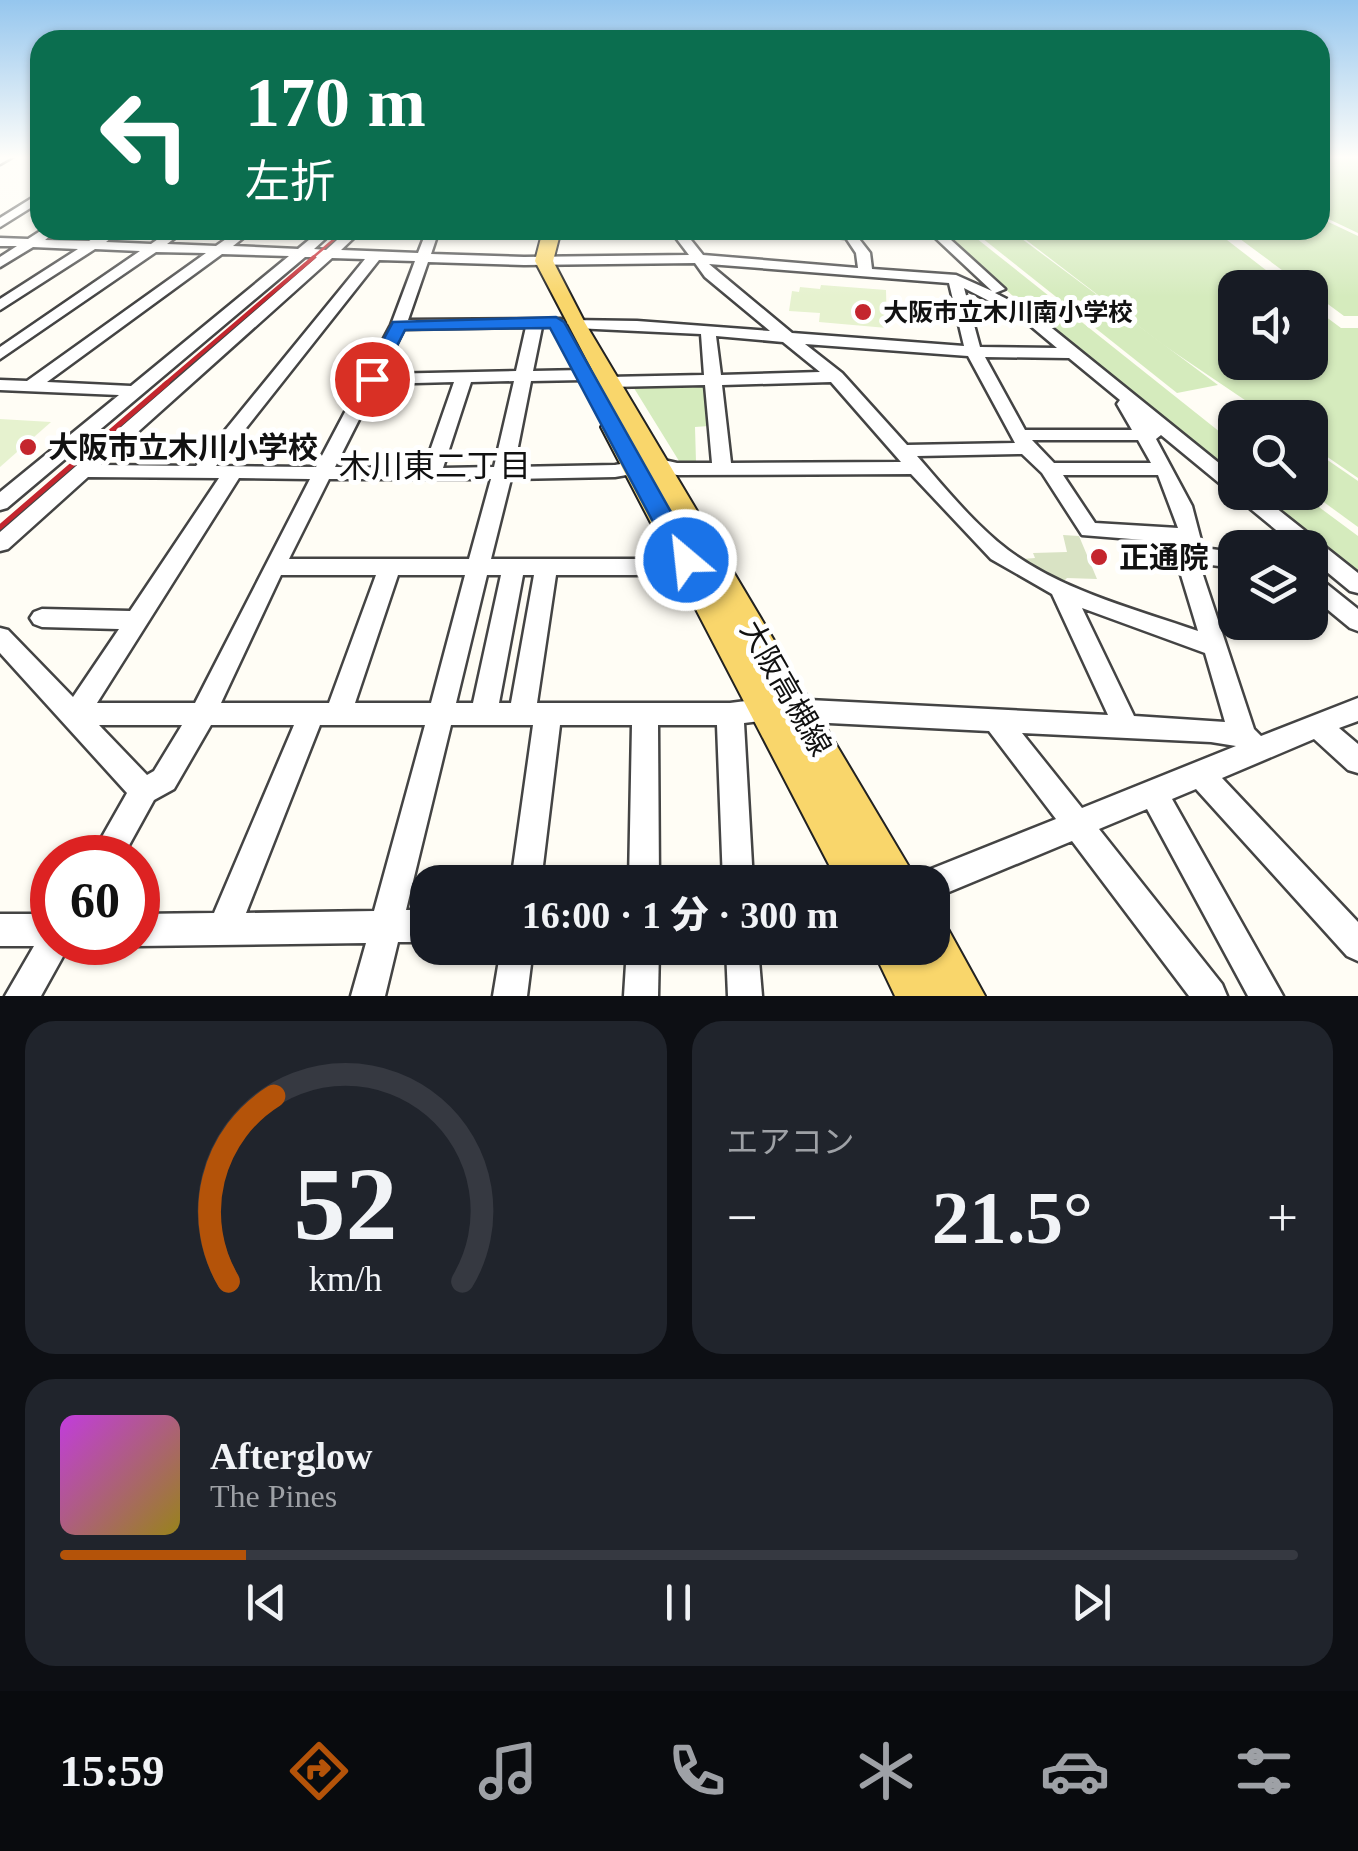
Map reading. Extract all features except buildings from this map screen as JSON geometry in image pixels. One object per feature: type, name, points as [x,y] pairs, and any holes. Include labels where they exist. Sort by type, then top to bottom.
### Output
[{"type":"main road","points":[[534,240],[534,261]]},
{"type":"main road","points":[[534,261],[546,240]]},
{"type":"main road","name":"大阪高槻線","points":[[534,261],[555,323],[596,378],[645,466],[800,712],[887,865]]},
{"type":"main road","name":"大阪高槻線","points":[[645,466],[686,560],[851,865]]},
{"type":"main road","points":[[903,965],[920,996]]},
{"type":"main road","points":[[944,965],[962,996]]},
{"type":"street","points":[[0,223],[30,204]]},
{"type":"street","points":[[0,263],[36,240]]},
{"type":"street","points":[[0,306],[101,240]]},
{"type":"street","points":[[0,354],[164,240]]},
{"type":"street","points":[[30,386],[233,240]]},
{"type":"street","points":[[0,503],[317,240]]},
{"type":"street","points":[[0,544],[344,240]]},
{"type":"street","points":[[118,835],[144,791],[164,780],[202,716],[399,325],[430,240]]},
{"type":"street","points":[[684,240],[710,274],[836,376],[999,554],[1060,588],[1153,627],[1212,646]]},
{"type":"street","points":[[854,240],[863,253],[866,272]]},
{"type":"street","points":[[944,240],[1027,316],[1218,473]]},
{"type":"street","points":[[0,242],[534,261],[698,259],[956,279],[1027,316]]},
{"type":"street","points":[[201,472],[374,256]]},
{"type":"street","points":[[956,279],[962,320],[1023,442],[1050,469],[1089,530],[1192,545],[1218,554]]},
{"type":"street","points":[[399,325],[555,323],[708,330],[792,340],[976,352],[1072,353]]},
{"type":"street","points":[[368,996],[503,472],[522,378],[555,323]]},
{"type":"street","points":[[708,330],[722,469]]},
{"type":"street","points":[[372,379],[836,376]]},
{"type":"street","points":[[430,474],[464,378]]},
{"type":"street","points":[[0,385],[135,390]]},
{"type":"street","points":[[1121,394],[1184,504],[1192,545],[1192,575],[1212,646],[1252,742]]},
{"type":"street","points":[[86,471],[430,474],[645,466],[722,469],[910,459],[1023,442],[1142,434],[1160,437],[1206,463]]},
{"type":"street","points":[[1050,469],[1164,469]]},
{"type":"street","points":[[76,714],[233,472]]},
{"type":"street","points":[[1265,510],[1358,585]]},
{"type":"street","points":[[275,567],[663,567],[686,560]]},
{"type":"street","points":[[484,714],[514,566]]},
{"type":"street","points":[[527,865],[546,566]]},
{"type":"street","points":[[223,930],[390,567]]},
{"type":"street","points":[[1060,588],[1126,726]]},
{"type":"street","points":[[1328,598],[1358,622]]},
{"type":"street","points":[[42,618],[136,620]]},
{"type":"street","points":[[0,638],[76,714],[144,791]]},
{"type":"street","points":[[76,714],[730,714],[769,708],[1126,726],[1252,742]]},
{"type":"street","points":[[950,876],[1199,774],[1252,742],[1358,708]]},
{"type":"street","points":[[644,865],[645,714]]},
{"type":"street","points":[[730,714],[737,865]]},
{"type":"street","points":[[998,722],[1210,996]]},
{"type":"street","points":[[1317,724],[1358,761]]},
{"type":"street","points":[[1199,774],[1358,944]]},
{"type":"street","points":[[1153,792],[1266,996]]},
{"type":"street","points":[[160,930],[410,926]]},
{"type":"street","points":[[0,930],[30,930]]},
{"type":"street","points":[[22,996],[41,965]]},
{"type":"street","points":[[510,996],[515,965]]},
{"type":"street","points":[[641,996],[642,965]]},
{"type":"street","points":[[743,965],[744,996]]},
{"type":"green space","points":[[1330,203],[1358,203],[1358,233],[1330,220]]},
{"type":"green space","points":[[1330,223],[1358,236],[1358,316],[1344,316],[1328,304],[1328,270],[1282,270],[1241,240],[1330,240]]},
{"type":"green space","points":[[950,240],[979,240],[1218,430],[1218,463],[1032,313]]},
{"type":"green space","points":[[985,240],[1023,240],[1218,385],[1177,393]]},
{"type":"green space","points":[[1026,240],[1227,240],[1266,270],[1218,270],[1218,380],[1328,380],[1328,318],[1341,328],[1358,328],[1358,478],[1328,457],[1328,400],[1245,400],[1162,344]]},
{"type":"green space","points":[[821,285],[886,290],[887,328],[819,322],[820,313],[789,311],[792,291],[799,292],[800,287],[820,289]]},
{"type":"green space","points":[[629,380],[706,380],[709,426],[695,427],[696,462],[679,461]]},
{"type":"green space","points":[[0,419],[51,422],[0,467]]},
{"type":"green space","points":[[1328,460],[1358,481],[1358,527],[1328,505]]},
{"type":"green space","points":[[1276,510],[1323,510],[1358,536],[1358,574],[1328,551],[1328,530],[1302,530]]},
{"type":"green space","points":[[1063,535],[1079,536],[1097,579],[1067,578],[1063,582],[1023,559],[1035,558],[1033,553],[1067,552]]},
{"type":"railway","points":[[311,259],[333,240]]},
{"type":"railway","points":[[164,385],[314,257]]},
{"type":"railway","points":[[0,527],[167,383]]},
{"type":"place","name":"大阪市立木川南小学校","points":[[863,312]]},
{"type":"place","name":"大阪市立木川小学校","points":[[28,447]]},
{"type":"place","name":"正通院","points":[[1099,557]]},
{"type":"district","name":"木川東二丁目","points":[[435,466]]},
{"type":"route","points":[[372,379],[399,325],[556,322],[686,560]]}]
